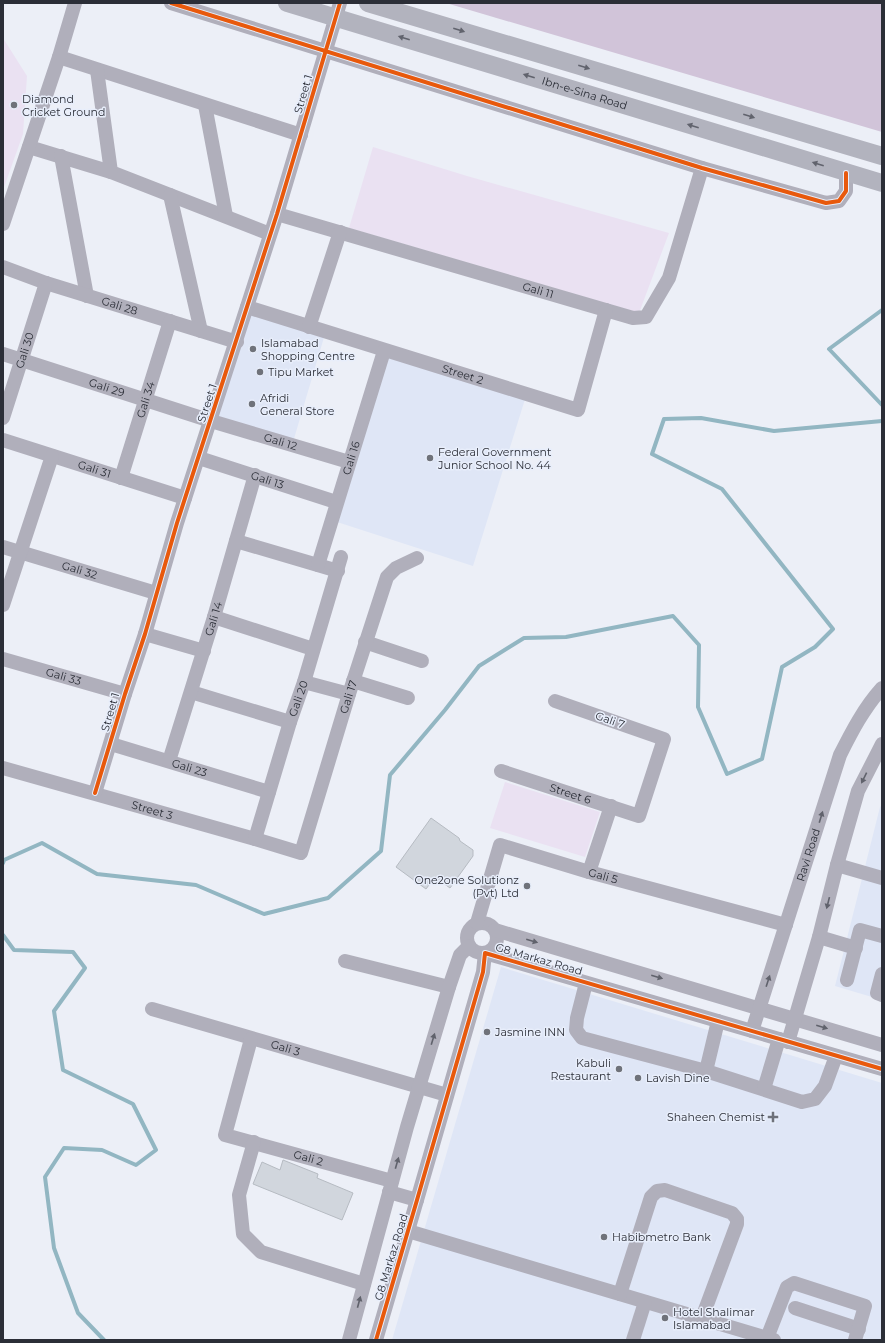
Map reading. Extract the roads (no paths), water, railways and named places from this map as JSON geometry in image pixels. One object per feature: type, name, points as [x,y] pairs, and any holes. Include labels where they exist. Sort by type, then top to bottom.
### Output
[{"type":"main road","name":"Ibn-e-Sina Road","points":[[287,3],[338,10],[846,173],[882,183]]},
{"type":"main road","points":[[368,3],[882,156]]},
{"type":"main road","points":[[399,3],[412,16]]},
{"type":"street","points":[[3,224],[59,57],[75,3]]},
{"type":"street","points":[[171,3],[702,168],[826,203],[839,201],[846,191],[846,173]]},
{"type":"street","name":"Street 1","points":[[95,793],[145,634],[185,498],[277,214],[338,10]]},
{"type":"street","points":[[59,57],[301,135]]},
{"type":"street","points":[[96,70],[111,172]]},
{"type":"street","points":[[205,105],[226,216]]},
{"type":"street","points":[[29,146],[111,172],[270,234]]},
{"type":"street","points":[[61,156],[87,296]]},
{"type":"street","name":"Gali 11","points":[[277,214],[633,318],[646,317],[669,278],[702,168]]},
{"type":"street","points":[[170,195],[201,331]]},
{"type":"street","points":[[309,327],[340,232]]},
{"type":"street","name":"Gali 28","points":[[3,267],[46,283],[236,342]]},
{"type":"street","name":"Gali 30","points":[[3,418],[46,283]]},
{"type":"street","name":"Street 2","points":[[247,307],[384,351],[578,410],[606,310]]},
{"type":"street","name":"Gali 34","points":[[121,478],[170,321]]},
{"type":"street","name":"Gali 16","points":[[318,565],[336,502],[350,462],[384,351]]},
{"type":"street","name":"Gali 29","points":[[3,354],[211,421]]},
{"type":"street","name":"Gali 12","points":[[211,421],[350,462]]},
{"type":"street","name":"Gali 31","points":[[3,440],[185,498]]},
{"type":"street","points":[[3,605],[52,456]]},
{"type":"street","name":"Gali 13","points":[[199,458],[336,502]]},
{"type":"street","name":"Gali 14","points":[[169,761],[204,651],[255,476]]},
{"type":"street","points":[[236,541],[318,565]]},
{"type":"street","name":"Gali 32","points":[[3,548],[156,593]]},
{"type":"street","name":"Gali 17","points":[[301,853],[365,642],[387,577],[396,568],[417,558]]},
{"type":"street","name":"Gali 20","points":[[255,839],[268,792],[304,682],[339,564],[318,565]]},
{"type":"street","points":[[214,617],[313,649]]},
{"type":"street","points":[[145,634],[204,651]]},
{"type":"street","points":[[365,642],[422,661]]},
{"type":"street","name":"Gali 33","points":[[3,659],[125,694]]},
{"type":"street","points":[[304,682],[351,687],[408,698]]},
{"type":"street","name":"Ravi Road","points":[[752,1031],[840,755],[854,726],[882,688]]},
{"type":"street","points":[[191,692],[290,722]]},
{"type":"street","name":"Gali 7","points":[[556,702],[664,739],[639,816]]},
{"type":"street","name":"Gali 23","points":[[111,744],[268,792]]},
{"type":"street","points":[[764,1089],[784,1040],[795,1019],[819,937],[858,791],[882,744]]},
{"type":"street","name":"Street 3","points":[[3,768],[301,853]]},
{"type":"street","name":"Street 6","points":[[501,771],[639,816]]},
{"type":"street","points":[[589,872],[611,806]]},
{"type":"street","name":"Gali 5","points":[[477,923],[500,845],[589,872],[786,925]]},
{"type":"street","points":[[837,865],[882,878]]},
{"type":"street","points":[[477,923],[487,924],[495,930],[497,934],[496,944],[485,953],[475,952],[469,946],[466,939],[469,929],[477,923]]},
{"type":"street","name":"G8 Markaz Road","points":[[495,930],[759,1007],[882,1045]]},
{"type":"street","points":[[847,980],[860,930],[882,936]]},
{"type":"street","points":[[819,937],[856,948]]},
{"type":"street","name":"G8 Markaz Road","points":[[353,1339],[364,1284],[419,1086],[460,955],[469,946]]},
{"type":"street","name":"G8 Markaz Road","points":[[376,1340],[483,972],[485,953],[882,1069]]},
{"type":"street","points":[[345,961],[449,987]]},
{"type":"street","points":[[882,974],[877,993],[882,995]]},
{"type":"street","points":[[586,983],[577,1018],[576,1030],[582,1038],[706,1071],[802,1102],[815,1099],[825,1086],[836,1056]]},
{"type":"street","name":"Gali 3","points":[[152,1009],[447,1095]]},
{"type":"street","points":[[706,1071],[718,1021]]},
{"type":"street","name":"Gali 2","points":[[251,1038],[225,1135],[254,1142],[390,1186],[417,1200]]},
{"type":"street","points":[[254,1142],[239,1195],[243,1234],[261,1252],[364,1284]]},
{"type":"street","points":[[620,1294],[651,1197],[657,1191],[665,1190],[732,1213],[737,1219],[737,1224],[702,1318]]},
{"type":"street","points":[[408,1231],[770,1339],[787,1287],[794,1283],[866,1306],[857,1334],[795,1308]]},
{"type":"street","points":[[633,1340],[645,1302]]},
{"type":"waterway","points":[[882,310],[829,349],[882,405]]},
{"type":"waterway","points":[[3,863],[4,860],[42,843],[97,874],[196,885],[264,914],[328,898],[381,851],[390,775],[445,710],[479,666],[524,638],[566,637],[673,616],[699,645],[698,707],[727,774],[762,759],[782,667],[815,647],[833,629],[722,489],[652,454],[664,419],[701,418],[774,431],[882,421]]},
{"type":"waterway","points":[[3,935],[14,950],[73,952],[85,968],[54,1011],[63,1070],[133,1104],[156,1150],[136,1165],[102,1150],[64,1148],[45,1177],[54,1248],[78,1313],[104,1340]]},
{"type":"place","name":"Diamond Cricket Ground","points":[[14,105]]},
{"type":"place","name":"Islamabad Shopping Centre","points":[[253,349]]},
{"type":"place","name":"Tipu Market","points":[[260,372]]},
{"type":"place","name":"Afridi General Store","points":[[252,404]]},
{"type":"place","name":"Federal Government Junior School No. 44","points":[[430,458]]},
{"type":"place","name":"One2one Solutionz (Pvt) Ltd","points":[[527,886]]},
{"type":"place","name":"Jasmine INN","points":[[487,1032]]},
{"type":"place","name":"Kabuli Restaurant","points":[[619,1069]]},
{"type":"place","name":"Lavish Dine","points":[[638,1078]]},
{"type":"place","name":"Shaheen Chemist","points":[[773,1117]]},
{"type":"place","name":"Habibmetro Bank","points":[[604,1237]]},
{"type":"place","name":"Hotel Shalimar Islamabad","points":[[665,1318]]}]
